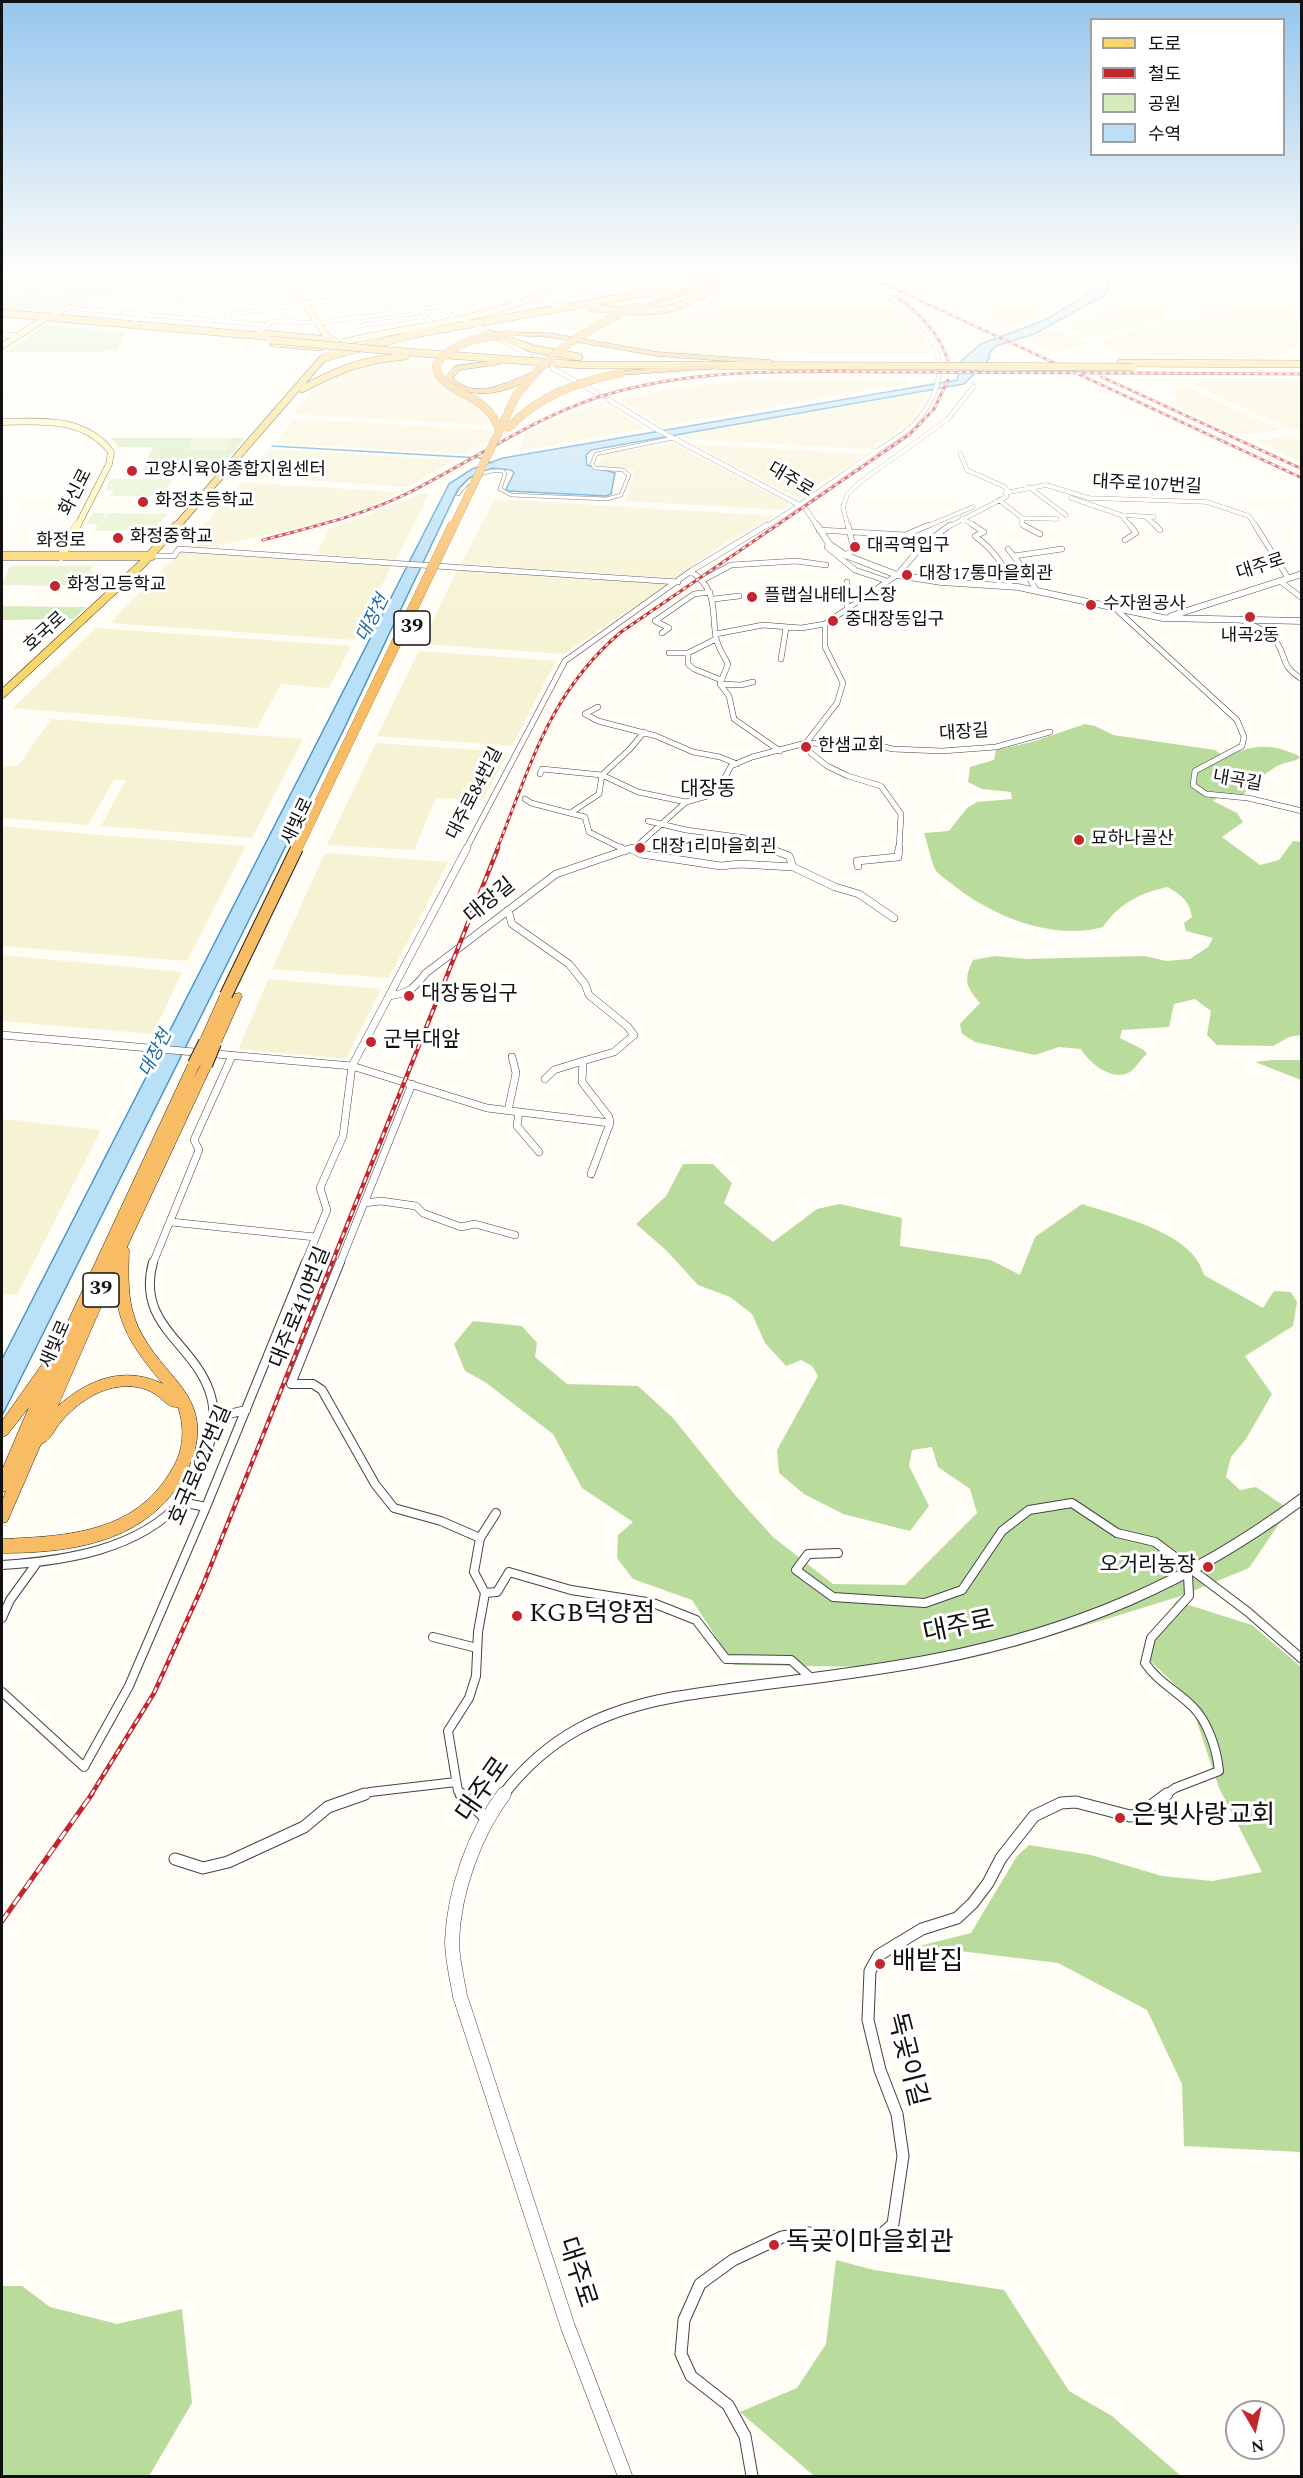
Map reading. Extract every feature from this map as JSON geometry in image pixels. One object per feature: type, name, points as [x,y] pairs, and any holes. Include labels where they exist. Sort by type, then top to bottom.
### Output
[{"type":"highway","points":[[458,391],[491,410],[503,429],[542,397],[558,391]]},
{"type":"highway","name":"새빛로","points":[[2,1486],[66,1340],[197,1060],[210,1042],[520,391]]},
{"type":"highway","name":"새빛로","points":[[503,429],[527,391]]},
{"type":"highway","name":"새빛로","points":[[2,1517],[123,1240],[197,1060]]},
{"type":"highway","points":[[2,1546],[39,1545],[80,1540],[107,1533],[130,1522],[158,1501],[178,1476],[190,1448],[190,1427],[186,1408],[175,1389],[140,1346],[125,1320],[120,1293],[123,1240]]},
{"type":"highway","points":[[2,1431],[20,1410],[66,1340]]},
{"type":"highway","points":[[2,1540],[39,1539],[79,1534],[109,1525],[128,1515],[153,1498],[172,1474],[184,1446],[184,1420],[175,1402],[164,1390],[142,1381],[122,1380],[103,1384],[83,1393],[63,1409],[28,1454]]},
{"type":"main road","name":"호국로","points":[[2,700],[153,556],[298,391]]},
{"type":"main road","name":"화신로","points":[[2,422],[58,423],[78,428],[100,437],[111,453],[109,464],[61,556]]},
{"type":"main road","name":"화정로","points":[[2,556],[153,556]]},
{"type":"main road","name":"호국로","points":[[2,694],[153,556]]},
{"type":"street","points":[[593,391],[597,393]]},
{"type":"street","name":"대주로84번길","points":[[352,1066],[565,661],[691,571],[786,514],[915,424],[936,391]]},
{"type":"street","points":[[860,562],[853,547],[843,507],[847,495],[860,482],[948,419],[970,391]]},
{"type":"street","name":"대주로","points":[[609,400],[658,430],[805,508],[832,546],[845,555],[897,575],[941,582],[1010,586],[1036,590],[1118,610],[1163,618],[1302,621]]},
{"type":"street","points":[[458,494],[467,481],[492,470],[503,471],[505,474],[500,489],[511,495],[607,499],[616,497],[621,495],[629,475],[623,470],[596,468],[592,464],[596,454],[672,437]]},
{"type":"street","points":[[669,653],[688,653],[716,636],[763,625],[786,628],[814,627],[825,624],[897,575],[923,545],[962,519],[1006,497],[1008,491],[1005,487],[967,470],[960,453]]},
{"type":"street","name":"대주로107번길","points":[[819,530],[905,535],[1008,491],[1042,485],[1089,498],[1193,501],[1240,512],[1249,516],[1288,578]]},
{"type":"street","name":"대주로107번길","points":[[1042,485],[1095,508],[1121,515],[1154,517]]},
{"type":"street","points":[[1029,487],[1066,515]]},
{"type":"street","points":[[999,500],[1022,518],[1057,519]]},
{"type":"street","points":[[1009,516],[1016,513]]},
{"type":"street","name":"대주로107번길","points":[[1121,515],[1136,533],[1125,540]]},
{"type":"street","name":"대주로107번길","points":[[1146,517],[1160,530]]},
{"type":"street","points":[[1022,518],[1022,525],[1040,534]]},
{"type":"street","points":[[962,519],[984,532],[975,536],[983,541],[1009,574],[1010,586]]},
{"type":"street","points":[[1047,545],[1051,552]]},
{"type":"street","points":[[853,547],[827,547],[855,570],[887,581]]},
{"type":"street","points":[[845,555],[853,547]]},
{"type":"street","points":[[153,556],[174,556],[179,549],[678,582]]},
{"type":"street","points":[[1008,549],[1036,590]]},
{"type":"street","points":[[1014,556],[1062,549]]},
{"type":"street","points":[[703,580],[731,565],[796,561],[826,565]]},
{"type":"street","points":[[691,571],[703,580],[714,599],[716,636],[728,664],[721,682]]},
{"type":"street","name":"대주로","points":[[1163,618],[1302,574]]},
{"type":"street","points":[[1280,581],[1302,598]]},
{"type":"street","points":[[847,582],[847,607]]},
{"type":"street","points":[[662,633],[669,628],[655,621],[694,594],[710,592]]},
{"type":"street","points":[[714,599],[739,596]]},
{"type":"street","name":"내곡길","points":[[1118,610],[1238,720],[1244,737],[1242,746],[1195,771],[1193,785],[1206,794],[1248,798],[1302,811]]},
{"type":"street","points":[[1242,620],[1272,637],[1284,665],[1291,674],[1302,679]]},
{"type":"street","points":[[825,624],[822,635],[824,645],[843,683],[837,703],[803,744],[807,752],[851,779],[881,786],[901,814],[898,857],[857,861],[858,866]]},
{"type":"street","points":[[781,659],[786,628]]},
{"type":"street","points":[[688,653],[688,664],[721,682],[741,685],[753,682]]},
{"type":"street","points":[[721,682],[729,696],[734,719],[780,751]]},
{"type":"street","points":[[598,707],[585,714],[598,721],[644,732],[693,752],[720,757],[737,764]]},
{"type":"street","points":[[572,812],[599,794],[602,776],[644,732]]},
{"type":"street","name":"대장길","points":[[389,996],[405,994],[415,987],[426,973],[556,874],[637,846],[686,802],[711,795],[720,787],[732,766],[737,764],[803,744],[876,745],[893,749],[942,752],[946,749],[996,747],[1050,732]]},
{"type":"street","points":[[540,774],[542,769],[602,776],[646,794],[686,802]]},
{"type":"street","points":[[525,799],[531,803],[585,817],[590,832],[641,854],[721,866],[740,864],[793,867],[835,887],[859,894],[894,918]]},
{"type":"street","points":[[648,821],[686,830],[761,840],[766,847],[789,856],[793,867]]},
{"type":"street","points":[[508,910],[512,924],[546,945],[573,969],[587,984],[589,995],[627,1026],[634,1035],[614,1052],[554,1070],[545,1079]]},
{"type":"street","points":[[2,1035],[153,1049],[197,1060],[232,1056],[352,1066],[487,1108],[610,1122]]},
{"type":"street","points":[[2,1565],[36,1564],[90,1552],[129,1538],[156,1524],[182,1502],[197,1477],[210,1447],[216,1417],[204,1378],[165,1332],[154,1308],[150,1290],[152,1261],[171,1222],[199,1150],[194,1140],[232,1056]]},
{"type":"street","points":[[508,1111],[516,1074],[512,1057]]},
{"type":"street","points":[[583,1061],[582,1082],[609,1117],[610,1122],[591,1174]]},
{"type":"street","name":"호국로627번길","points":[[2,1692],[84,1767],[129,1686],[206,1507],[327,1210],[320,1188],[343,1136],[352,1066]]},
{"type":"street","name":"대주로410번길","points":[[412,1084],[291,1384],[313,1384],[322,1390],[375,1484],[394,1508],[441,1521],[480,1538]]},
{"type":"street","points":[[519,1112],[517,1126],[539,1152]]},
{"type":"street","points":[[364,1203],[381,1201],[416,1206],[423,1213],[461,1227],[475,1224],[515,1235]]},
{"type":"street","points":[[171,1222],[315,1237]]},
{"type":"street","points":[[216,1417],[246,1410]]},
{"type":"street","name":"대주로","points":[[624,2476],[568,2327],[460,1996],[452,1942],[463,1877],[487,1819],[514,1778],[563,1736],[605,1715],[651,1701],[936,1659],[1018,1639],[1120,1604],[1191,1572],[1239,1545],[1302,1499]]},
{"type":"street","points":[[182,1502],[206,1507]]},
{"type":"street","name":"대주로","points":[[838,1553],[808,1554],[796,1570],[833,1597],[925,1603],[962,1590],[1002,1531],[1029,1509],[1071,1503],[1117,1533],[1155,1542],[1302,1659]]},
{"type":"street","points":[[487,1819],[458,1791],[448,1731],[469,1698],[476,1676],[477,1648],[485,1593],[474,1572],[480,1538],[496,1513]]},
{"type":"street","points":[[2,1618],[10,1600],[36,1564]]},
{"type":"street","points":[[485,1593],[497,1592],[509,1572],[571,1590],[653,1603],[696,1620],[726,1659],[791,1660],[810,1677]]},
{"type":"street","name":"독곶이길","points":[[752,2476],[745,2436],[728,2405],[691,2376],[681,2354],[684,2320],[700,2284],[733,2260],[782,2237],[809,2233],[857,2240],[876,2239],[893,2224],[903,2156],[897,2114],[880,2070],[868,2020],[870,1971],[879,1955],[922,1929],[957,1918],[974,1903],[1001,1858],[1034,1816],[1061,1803],[1076,1802],[1130,1816],[1139,1815],[1175,1788],[1219,1771],[1219,1760],[1196,1709],[1150,1672],[1145,1663],[1151,1638],[1189,1596],[1191,1572]]},
{"type":"street","points":[[433,1637],[477,1648]]},
{"type":"street","points":[[175,1859],[203,1868],[228,1862],[304,1827],[328,1807],[370,1792],[456,1782]]},
{"type":"shaded area","points":[[312,391],[464,391],[485,404],[493,425],[293,414]]},
{"type":"shaded area","points":[[661,391],[866,391],[661,426],[619,399]]},
{"type":"shaded area","points":[[1173,391],[1195,391],[1280,430],[1237,435],[1169,404],[1177,397]]},
{"type":"shaded area","points":[[1205,391],[1301,391],[1301,427],[1293,430]]},
{"type":"shaded area","points":[[928,392],[910,423],[872,449],[683,439],[678,436]]},
{"type":"shaded area","points":[[603,403],[646,428],[519,451],[526,433],[571,412]]},
{"type":"shaded area","points":[[296,419],[493,430],[490,441],[466,454],[274,443]]},
{"type":"shaded area","points":[[1293,436],[1301,440],[1301,462],[1255,441]]},
{"type":"shaded area","points":[[673,443],[789,504],[783,510],[626,501],[635,470],[597,467],[603,455]]},
{"type":"shaded area","points":[[693,444],[866,454],[797,498]]},
{"type":"shaded area","points":[[270,449],[456,460],[407,487],[246,476]]},
{"type":"shaded area","points":[[242,482],[398,492],[374,505],[319,523],[207,548],[186,546]]},
{"type":"shaded area","points":[[419,494],[429,494],[396,560],[317,554],[329,529]]},
{"type":"shaded area","points":[[495,499],[775,516],[723,544],[675,578],[461,564]]},
{"type":"shaded area","points":[[180,552],[391,566],[355,640],[110,623]]},
{"type":"shaded area","points":[[457,570],[667,584],[564,654],[422,644]]},
{"type":"shaded area","points":[[96,628],[351,646],[329,688],[281,684],[257,728],[13,708]]},
{"type":"shaded area","points":[[419,651],[556,661],[512,746],[377,736]]},
{"type":"shaded area","points":[[51,719],[303,739],[252,838],[101,826],[126,780],[114,780],[88,825],[2,818],[2,766],[18,766]]},
{"type":"shaded area","points":[[376,743],[508,752],[483,800],[436,798],[414,850],[327,845]]},
{"type":"shaded area","points":[[2,826],[246,846],[187,961],[2,946]]},
{"type":"shaded area","points":[[325,853],[448,862],[389,978],[272,969]]},
{"type":"shaded area","points":[[2,955],[182,972],[153,1034],[2,1021]]},
{"type":"shaded area","points":[[268,979],[381,989],[346,1059],[239,1049]]},
{"type":"shaded area","points":[[2,1119],[101,1130],[17,1295],[2,1294]]},
{"type":"green space","points":[[111,438],[245,438],[213,476],[141,475],[153,447],[119,447]]},
{"type":"green space","points":[[192,439],[231,439],[227,449],[188,450]]},
{"type":"green space","points":[[111,479],[172,479],[162,496],[111,496],[114,490],[105,490]]},
{"type":"green space","points":[[93,513],[106,513],[100,525],[108,513],[168,514],[151,530],[96,531],[97,524],[86,524]]},
{"type":"green space","points":[[10,566],[93,566],[90,572],[96,572],[81,586],[2,585]]},
{"type":"green space","points":[[2,606],[87,607],[73,619],[2,620]]},
{"type":"green space","points":[[1085,724],[1113,735],[1215,750],[1224,757],[1243,750],[1261,747],[1279,749],[1299,756],[1300,758],[1280,765],[1267,773],[1241,797],[1219,797],[1213,801],[1237,813],[1243,822],[1222,837],[1260,865],[1279,860],[1293,841],[1301,842],[1301,1035],[1289,1037],[1273,1046],[1217,1045],[1207,1035],[1211,1011],[1195,999],[1174,1004],[1169,1027],[1122,1030],[1120,1038],[1144,1050],[1147,1054],[1130,1072],[1116,1075],[1095,1065],[1081,1049],[1059,1047],[1035,1055],[975,1042],[962,1034],[960,1024],[980,1003],[969,987],[967,978],[973,960],[995,956],[1026,959],[1145,956],[1166,961],[1190,959],[1208,947],[1213,938],[1186,931],[1184,923],[1192,917],[1189,906],[1181,896],[1168,887],[1131,900],[1103,927],[1064,931],[1023,923],[985,906],[968,896],[935,869],[924,833],[949,831],[967,808],[977,802],[1012,799],[1011,792],[982,789],[968,782],[970,767],[994,760],[996,750],[1032,742]]},
{"type":"green space","points":[[1301,1060],[1301,1080],[1255,1062]]},
{"type":"green space","points":[[683,1164],[713,1164],[732,1183],[724,1203],[773,1242],[817,1209],[840,1204],[902,1218],[900,1246],[991,1260],[1020,1275],[1035,1237],[1082,1204],[1153,1228],[1171,1237],[1197,1260],[1204,1275],[1263,1308],[1274,1291],[1291,1292],[1297,1302],[1293,1326],[1245,1356],[1272,1394],[1246,1439],[1231,1457],[1226,1477],[1240,1490],[1256,1487],[1289,1509],[1249,1568],[1178,1597],[1015,1647],[876,1667],[734,1665],[692,1600],[633,1579],[617,1558],[618,1535],[633,1522],[582,1488],[553,1434],[485,1382],[465,1371],[454,1344],[473,1321],[522,1326],[537,1343],[535,1357],[567,1384],[638,1386],[673,1418],[735,1495],[773,1537],[833,1584],[905,1585],[977,1513],[970,1489],[938,1467],[932,1447],[912,1450],[909,1466],[929,1506],[910,1531],[843,1514],[804,1494],[779,1473],[777,1450],[818,1376],[812,1366],[801,1360],[786,1366],[765,1343],[752,1314],[730,1297],[698,1285],[666,1250],[636,1224],[666,1196]]},
{"type":"green space","points":[[1176,1601],[1252,1625],[1301,1667],[1301,2152],[1184,2146],[1182,2084],[1147,2010],[1058,1963],[919,1946],[971,1933],[1017,1856],[1029,1845],[1091,1855],[1162,1876],[1212,1881],[1262,1872],[1219,1788],[1189,1698],[1146,1657]]},
{"type":"green space","points":[[836,2260],[874,2270],[1004,2290],[1069,2391],[1112,2416],[1181,2476],[814,2476],[740,2412],[797,2388],[826,2344]]},
{"type":"green space","points":[[2,2286],[22,2286],[50,2307],[117,2324],[182,2309],[192,2403],[149,2476],[2,2476]]},
{"type":"water","points":[[895,391],[926,391],[591,450],[586,455],[587,465],[615,473],[611,494],[606,496],[508,491],[506,489],[514,473],[511,470],[492,468],[469,478],[458,489],[344,729],[2,1416],[2,1359],[449,484],[472,469],[503,458]]},
{"type":"waterway","points":[[272,446],[480,458],[492,463]]},
{"type":"tunnel","points":[[597,393],[609,400]]},
{"type":"railway","points":[[263,540],[336,520],[389,502],[536,423],[590,400],[621,391]]},
{"type":"railway","points":[[497,849],[545,732],[559,705],[596,655],[621,632],[910,434],[934,409],[943,391]]},
{"type":"railway","points":[[1114,391],[1302,478]]},
{"type":"railway","points":[[1132,391],[1302,469]]},
{"type":"railway","points":[[91,1795],[154,1693],[203,1585],[498,848]]},
{"type":"railway","points":[[2,1921],[92,1794]]},
{"type":"place","name":"고양시육아종합지원센터","points":[[132,471]]},
{"type":"place","name":"화정초등학교","points":[[143,502]]},
{"type":"place","name":"화정중학교","points":[[118,538]]},
{"type":"place","name":"대곡역입구","points":[[855,547]]},
{"type":"place","name":"대장17통마을회관","points":[[907,575]]},
{"type":"place","name":"화정고등학교","points":[[55,586]]},
{"type":"place","name":"플랩실내테니스장","points":[[752,597]]},
{"type":"place","name":"수자원공사","points":[[1091,605]]},
{"type":"place","name":"내곡2동","points":[[1250,617]]},
{"type":"place","name":"중대장동입구","points":[[833,621]]},
{"type":"place","name":"한샘교회","points":[[806,747]]},
{"type":"place","name":"묘하나골산","points":[[1079,840]]},
{"type":"place","name":"대장1리마을회괸","points":[[640,848]]},
{"type":"place","name":"대장동입구","points":[[409,996]]},
{"type":"place","name":"군부대앞","points":[[371,1042]]},
{"type":"place","name":"오거리농장","points":[[1208,1567]]},
{"type":"place","name":"KGB덕양점","points":[[517,1616]]},
{"type":"place","name":"은빛사랑교회","points":[[1120,1818]]},
{"type":"place","name":"배밭집","points":[[880,1964]]},
{"type":"place","name":"독곶이마을회관","points":[[774,2245]]},
{"type":"district","name":"대장동","points":[[708,791]]},
{"type":"water label","name":"대장천","points":[[374,619]]},
{"type":"water label","name":"대장천","points":[[157,1054]]}]
